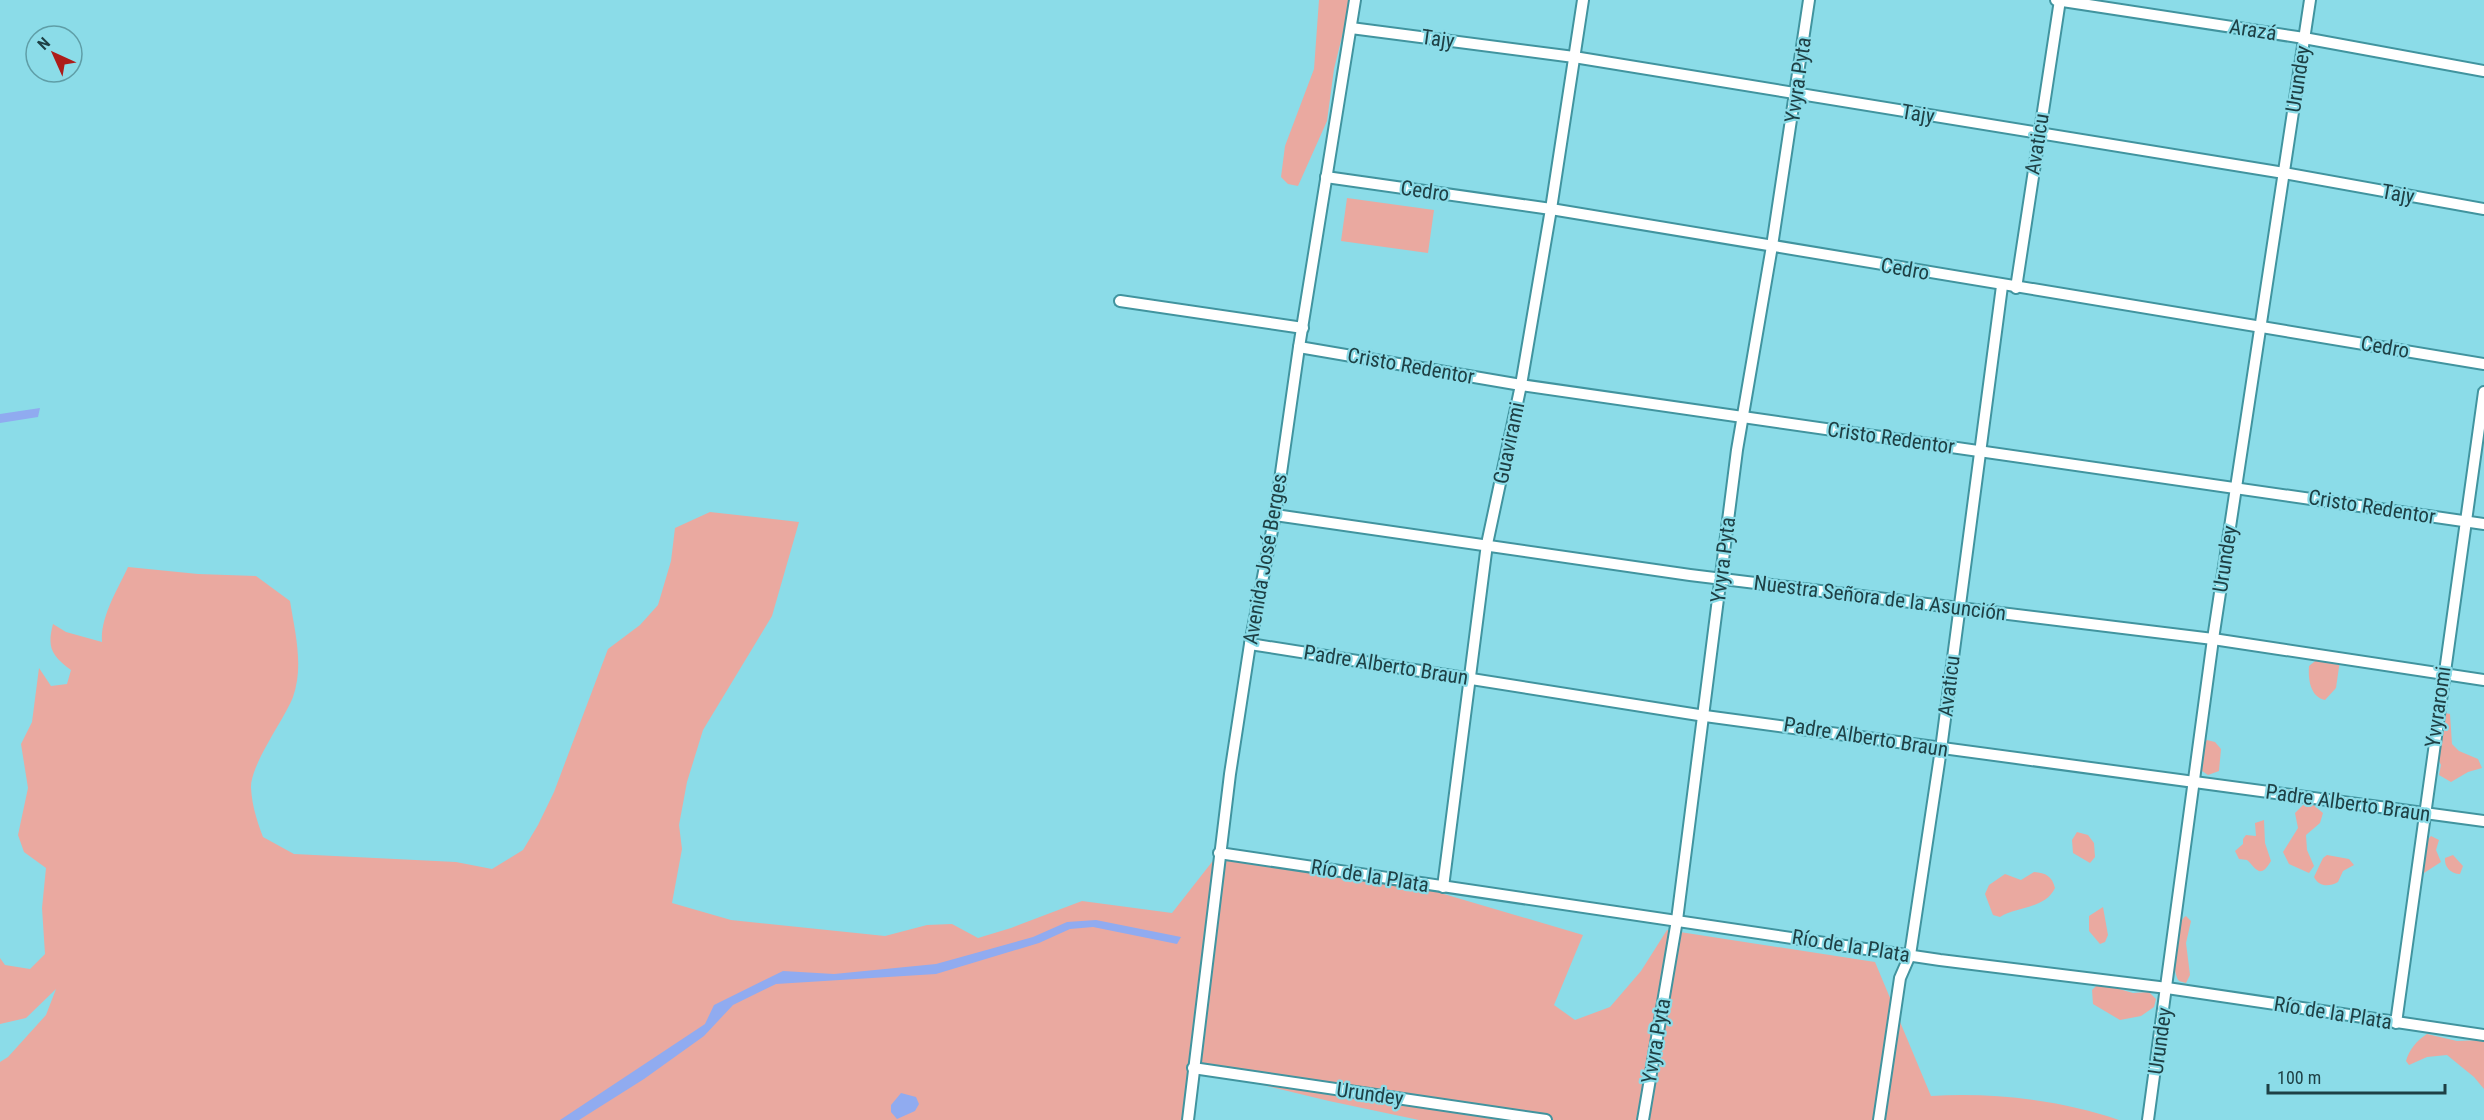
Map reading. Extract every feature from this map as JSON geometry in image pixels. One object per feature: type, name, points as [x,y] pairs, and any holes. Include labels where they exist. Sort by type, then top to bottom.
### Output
[{"type":"street","name":"Avenida José Berges","points":[[1188,1120],[1219,853],[1250,644],[1275,515],[1299,347],[1355,0]]},
{"type":"street","name":"Guavirami","points":[[1443,887],[1487,544],[1521,385],[1583,0]]},
{"type":"street","name":"Yvyra Pyta","points":[[1643,1120],[1677,920],[1743,417],[1797,95],[1809,0]]},
{"type":"street","name":"Arazá","points":[[2058,0],[2304,38],[2484,71]]},
{"type":"street","name":"Avaticu","points":[[2016,288],[2058,0]]},
{"type":"street","name":"Urundey","points":[[2148,1120],[2213,639],[2310,0]]},
{"type":"street","name":"Tajy","points":[[1352,28],[1574,57],[2284,173],[2484,209]]},
{"type":"street","name":"Cedro","points":[[1326,177],[1551,210],[2484,364]]},
{"type":"street","name":"Avaticu","points":[[1879,1120],[1900,978],[1910,955],[1941,749],[2002,286]]},
{"type":"street","points":[[1120,302],[1303,328]]},
{"type":"street","name":"Cristo Redentor","points":[[1299,347],[1521,385],[2236,486],[2484,524]]},
{"type":"street","name":"Yvyraromi","points":[[2396,1023],[2484,392]]},
{"type":"street","name":"Nuestra Señora de la Asunción","points":[[1275,515],[1690,575],[2213,639],[2484,680]]},
{"type":"street","name":"Padre Alberto Braun","points":[[1250,644],[1705,716],[1789,725],[1941,749],[2484,821]]},
{"type":"street","name":"Río de la Plata","points":[[1219,853],[1910,955],[2167,988],[2484,1035]]},
{"type":"street","name":"Urundey","points":[[1193,1068],[1546,1120]]},
{"type":"shaded area","points":[[1319,0],[1351,0],[1334,69],[1327,121],[1298,186],[1288,184],[1281,177],[1285,146],[1314,69]]},
{"type":"shaded area","points":[[1347,198],[1434,210],[1428,253],[1341,241]]},
{"type":"shaded area","points":[[710,512],[799,522],[772,616],[703,730],[687,782],[679,825],[682,849],[672,903],[731,920],[885,936],[927,925],[952,924],[978,938],[1082,901],[1172,913],[1219,853],[1393,879],[1583,935],[1554,1005],[1575,1020],[1610,1007],[1641,971],[1667,930],[1875,962],[1931,1096],[1978,1095],[2026,1099],[2074,1107],[2119,1120],[1419,1120],[1193,1068],[1190,1070],[1182,1120],[0,1120],[0,1062],[8,1057],[46,1015],[56,989],[26,1018],[0,1024],[0,958],[5,965],[30,969],[45,954],[42,908],[46,868],[24,852],[18,835],[28,788],[21,744],[32,722],[39,668],[51,686],[67,684],[71,670],[59,660],[52,650],[50,639],[53,624],[66,632],[102,642],[107,613],[128,567],[198,574],[256,576],[290,601],[298,661],[293,697],[261,755],[252,778],[252,801],[263,837],[294,854],[456,862],[492,869],[523,850],[538,825],[554,792],[608,649],[640,625],[658,605],[671,561],[675,528]]},
{"type":"shaded area","points":[[2319,658],[2340,660],[2336,688],[2325,700],[2313,691],[2309,676],[2309,666]]},
{"type":"shaded area","points":[[2445,713],[2450,714],[2452,744],[2459,751],[2478,759],[2482,768],[2468,772],[2451,782],[2439,775],[2441,765],[2428,738]]},
{"type":"shaded area","points":[[2207,740],[2215,742],[2221,749],[2219,771],[2208,775],[2202,771],[2204,743]]},
{"type":"shaded area","points":[[2310,802],[2323,813],[2320,823],[2306,835],[2307,850],[2314,866],[2309,873],[2289,864],[2283,852],[2298,828],[2295,813],[2305,803]]},
{"type":"shaded area","points":[[2264,820],[2265,843],[2271,861],[2264,870],[2258,871],[2247,860],[2239,859],[2235,851],[2243,844],[2246,835],[2256,836],[2255,823]]},
{"type":"shaded area","points":[[2077,832],[2088,835],[2094,843],[2095,857],[2090,863],[2073,853],[2072,840]]},
{"type":"shaded area","points":[[2431,836],[2439,840],[2436,850],[2441,862],[2424,873],[2422,872],[2426,841]]},
{"type":"shaded area","points":[[2327,855],[2349,859],[2354,865],[2343,871],[2338,882],[2331,885],[2321,884],[2314,877],[2323,858]]},
{"type":"shaded area","points":[[2453,855],[2463,866],[2460,874],[2447,867],[2445,858]]},
{"type":"shaded area","points":[[2034,872],[2045,874],[2050,878],[2055,888],[2051,895],[2038,904],[2000,917],[1993,915],[1985,894],[1989,885],[2005,874],[2021,880]]},
{"type":"shaded area","points":[[2103,907],[2108,935],[2105,942],[2100,944],[2089,931],[2089,916]]},
{"type":"shaded area","points":[[2186,916],[2191,921],[2186,943],[2190,975],[2186,983],[2179,981],[2176,975],[2174,957],[2179,927]]},
{"type":"shaded area","points":[[2099,983],[2133,993],[2149,992],[2156,999],[2154,1007],[2141,1016],[2120,1020],[2093,1004],[2092,990]]},
{"type":"shaded area","points":[[2427,1034],[2457,1041],[2484,1040],[2484,1089],[2474,1077],[2447,1055],[2427,1057],[2409,1065],[2406,1061],[2411,1049]]},
{"type":"water","points":[[40,408],[38,417],[0,423],[0,414]]},
{"type":"water","points":[[1096,920],[1181,937],[1177,944],[1093,927],[1070,929],[1039,943],[936,974],[776,984],[733,1005],[704,1036],[644,1079],[579,1120],[560,1120],[705,1024],[714,1005],[783,971],[834,974],[936,964],[1033,937],[1067,922]]},
{"type":"water","points":[[901,1093],[916,1097],[919,1104],[915,1111],[897,1119],[891,1112],[891,1105]]}]
